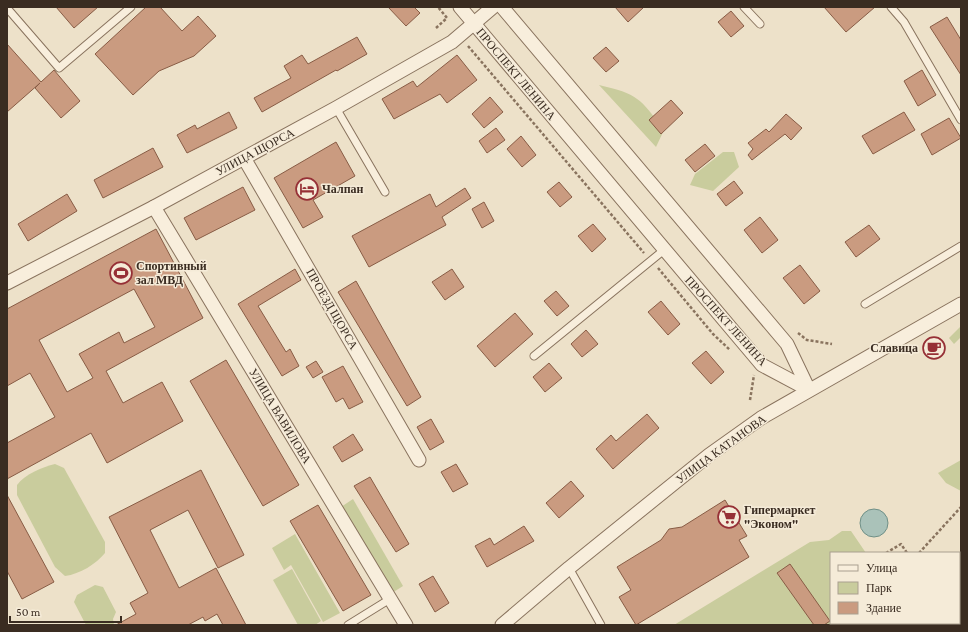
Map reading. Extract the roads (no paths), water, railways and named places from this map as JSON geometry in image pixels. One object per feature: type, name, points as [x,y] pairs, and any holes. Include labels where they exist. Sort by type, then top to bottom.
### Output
[{"type":"street","name":"ПРОСПЕКТ ЛЕНИНА","points":[[460,7],[762,365],[809,390]]},
{"type":"street","name":"УЛИЦА ЩОРСА","points":[[7,283],[154,207],[336,108],[452,42],[493,7]]},
{"type":"street","points":[[502,7],[787,344],[809,390]]},
{"type":"street","name":"ПРОЕЗД ЩОРСА","points":[[244,158],[420,460]]},
{"type":"street","name":"УЛИЦА ВАВИЛОВА","points":[[154,207],[406,625]]},
{"type":"street","name":"УЛИЦА КАТАНОВА","points":[[502,625],[569,568],[709,455],[761,418],[961,304]]},
{"type":"lane","points":[[7,8],[59,68],[131,7]]},
{"type":"lane","points":[[744,7],[760,24]]},
{"type":"lane","points":[[891,7],[904,22],[961,120]]},
{"type":"lane","points":[[336,108],[385,192]]},
{"type":"lane","points":[[865,304],[961,246]]},
{"type":"lane","points":[[534,356],[664,250]]},
{"type":"lane","points":[[569,568],[601,625]]},
{"type":"lane","points":[[348,625],[390,599]]},
{"type":"place","name":"Чалпан","points":[[307,189]]},
{"type":"place","name":"Спортивный зал МВД","points":[[121,273]]},
{"type":"place","name":"Славица","points":[[934,348]]},
{"type":"place","name":"Гипермаркет \"Эконом\"","points":[[729,517]]}]
